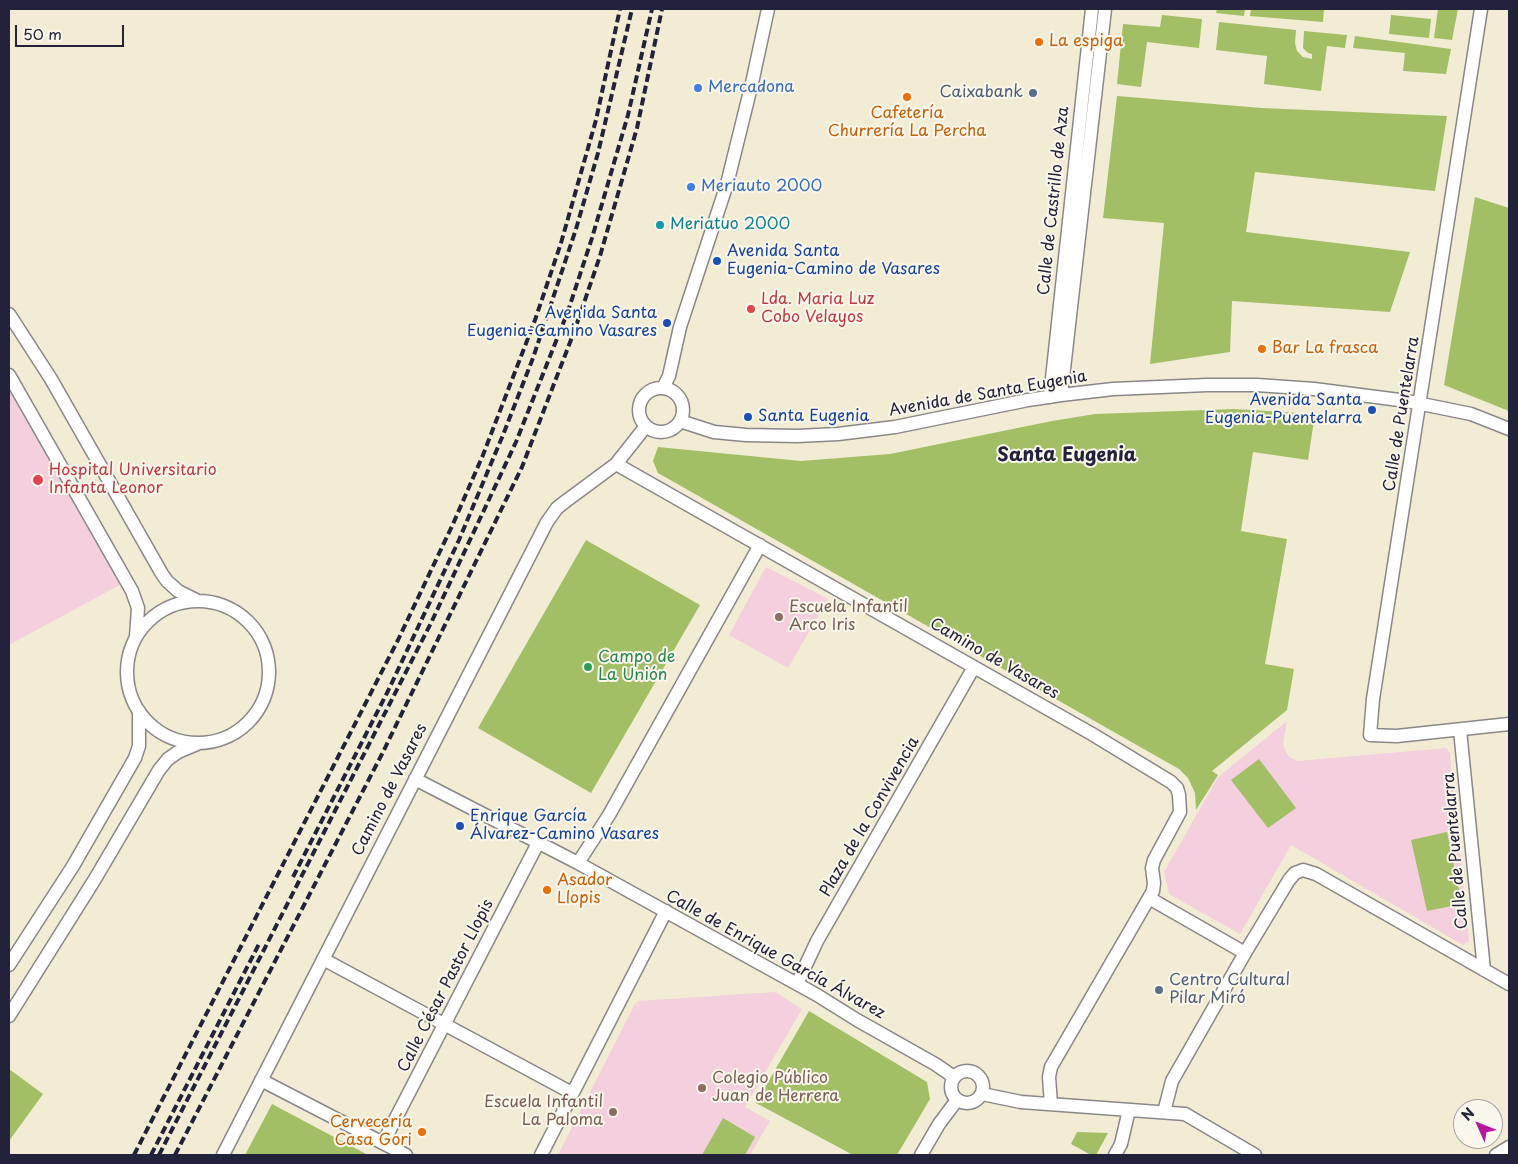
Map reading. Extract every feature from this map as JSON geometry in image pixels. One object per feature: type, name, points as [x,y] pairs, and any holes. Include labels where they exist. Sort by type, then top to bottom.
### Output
[{"type":"street","points":[[663,388],[669,376],[680,327],[726,184],[752,83],[768,9]]},
{"type":"street","name":"Calle de Castrillo de Aza","points":[[1055,396],[1092,9]]},
{"type":"street","name":"Calle de Castrillo de Aza","points":[[1055,396],[1105,9]]},
{"type":"street","name":"Calle de Puentelarra","points":[[1481,9],[1419,403],[1370,735],[1386,737],[1509,724]]},
{"type":"street","points":[[9,314],[51,379],[162,574],[178,592],[198,601]]},
{"type":"street","points":[[9,375],[132,591],[138,608],[136,637],[128,661],[128,676],[130,690],[139,711],[160,732],[186,742],[199,743],[216,741],[246,725],[256,714],[264,700],[270,669],[261,638],[253,626],[241,615],[229,608],[214,602],[184,602],[159,613],[149,621],[136,637]]},
{"type":"street","name":"Avenida de Santa Eugenia","points":[[680,421],[714,432],[746,435],[797,436],[838,434],[895,427],[1055,396],[1113,389],[1207,384],[1314,389],[1419,403],[1471,414],[1509,429]]},
{"type":"street","points":[[663,388],[676,395],[682,403],[683,411],[680,421],[667,432],[653,431],[640,418],[640,401],[654,389],[663,388]]},
{"type":"street","name":"Camino de Vasares","points":[[223,1155],[551,515],[566,501],[616,464],[646,426]]},
{"type":"street","name":"Camino de Vasares","points":[[616,464],[1092,734],[1171,782],[1179,795],[1180,812],[1154,860],[1152,868],[1154,883],[1149,898]]},
{"type":"street","points":[[578,863],[609,815],[760,545]]},
{"type":"street","name":"Plaza de la Convivencia","points":[[797,984],[817,941],[974,667]]},
{"type":"street","points":[[9,965],[73,866],[135,758],[139,746],[139,711]]},
{"type":"street","name":"Calle de Puentelarra","points":[[1460,730],[1484,970]]},
{"type":"street","points":[[9,1016],[96,879],[159,770],[168,759],[178,752],[199,743]]},
{"type":"street","name":"Calle de Enrique García Álvarez","points":[[415,779],[578,863],[666,911],[797,984],[954,1077]]},
{"type":"street","name":"Calle César Pastor Llopis","points":[[383,1144],[538,843]]},
{"type":"street","points":[[1164,1112],[1172,1081],[1245,953],[1289,880],[1295,873],[1303,870],[1316,874],[1509,984]]},
{"type":"street","points":[[1051,1104],[1049,1077],[1051,1067],[1149,898],[1245,953]]},
{"type":"street","points":[[542,1155],[666,911]]},
{"type":"street","points":[[323,959],[444,1026],[572,1093]]},
{"type":"street","points":[[962,1071],[973,1071],[982,1079],[982,1094],[970,1103],[961,1102],[951,1092],[950,1086],[954,1077],[962,1071]]},
{"type":"street","points":[[261,1080],[406,1155]]},
{"type":"street","points":[[982,1094],[1021,1102],[1185,1114],[1255,1155]]},
{"type":"street","points":[[921,1155],[939,1124],[957,1100]]},
{"type":"street","points":[[1115,1155],[1121,1144],[1129,1110]]},
{"type":"street","points":[[1496,1155],[1509,1147]]},
{"type":"shaded area","name":"Hospital Universitario Infanta Leonor","points":[[9,380],[127,581],[9,645]]},
{"type":"shaded area","name":"Escuela Infantil Arco Iris","points":[[766,567],[828,599],[788,668],[729,635]]},
{"type":"shaded area","points":[[1287,721],[1283,744],[1289,757],[1298,761],[1446,748],[1450,753],[1469,941],[1463,945],[1291,845],[1240,934],[1169,894],[1164,872],[1218,777]]},
{"type":"shaded area","name":"Colegio Público Juan de Herrera","points":[[775,992],[802,1009],[745,1107],[770,1121],[750,1155],[558,1155],[636,1002],[639,1014],[637,1001]]},
{"type":"green space","points":[[1217,9],[1245,9],[1244,16],[1216,13]]},
{"type":"green space","points":[[1251,9],[1324,9],[1323,22],[1250,16]]},
{"type":"green space","points":[[1438,9],[1458,9],[1452,40],[1434,38]]},
{"type":"green space","points":[[1162,15],[1202,19],[1199,48],[1147,42],[1141,87],[1117,84],[1123,24],[1160,27]]},
{"type":"green space","points":[[1391,15],[1431,19],[1429,38],[1389,34]]},
{"type":"green space","points":[[1219,22],[1296,30],[1295,43],[1297,51],[1303,57],[1312,59],[1312,54],[1303,48],[1304,31],[1347,35],[1345,48],[1327,46],[1321,91],[1264,84],[1267,56],[1216,50]]},
{"type":"green space","points":[[1355,36],[1451,49],[1446,74],[1403,71],[1405,53],[1353,48]]},
{"type":"green space","points":[[1117,96],[1262,108],[1447,116],[1435,191],[1255,172],[1246,232],[1410,252],[1390,312],[1232,301],[1230,352],[1150,364],[1164,223],[1103,218]]},
{"type":"green space","points":[[1475,197],[1509,208],[1509,411],[1444,385]]},
{"type":"green space","points":[[1235,409],[1315,414],[1308,460],[1253,452],[1241,531],[1287,539],[1265,664],[1294,669],[1287,710],[1212,771],[1218,775],[1196,810],[1195,793],[1188,778],[1179,769],[658,473],[653,461],[658,447],[801,461],[890,454],[1095,414]]},
{"type":"green space","name":"Campo de La Unión","points":[[586,540],[700,605],[591,793],[478,728]]},
{"type":"green space","points":[[1259,759],[1296,808],[1268,828],[1231,780]]},
{"type":"green space","points":[[1447,832],[1462,904],[1427,911],[1411,840]]},
{"type":"green space","points":[[809,1011],[927,1082],[930,1099],[897,1155],[853,1155],[756,1103]]},
{"type":"green space","points":[[9,1069],[43,1094],[9,1141]]},
{"type":"green space","points":[[272,1104],[368,1155],[245,1155]]},
{"type":"green space","points":[[723,1118],[755,1137],[745,1155],[702,1155]]},
{"type":"green space","points":[[1077,1132],[1108,1133],[1096,1155],[1091,1155],[1071,1144]]},
{"type":"railway","points":[[134,1155],[398,640],[453,524],[483,455],[535,320],[561,243],[596,120],[620,9]]},
{"type":"railway","points":[[293,877],[388,691],[459,540],[503,435],[533,358],[576,229],[598,153],[632,9]]},
{"type":"railway","points":[[159,1155],[431,623],[516,442],[568,311],[592,238],[628,115],[652,9]]},
{"type":"railway","points":[[175,1155],[382,754],[522,467],[574,332],[600,256],[637,128],[662,9]]},
{"type":"railway","points":[[151,1155],[259,944]]},
{"type":"place","name":"La espiga","points":[[1039,42]]},
{"type":"place","name":"Mercadona","points":[[698,88]]},
{"type":"place","name":"Caixabank","points":[[1033,93]]},
{"type":"place","name":"Cafetería Churrería La Percha","points":[[907,97]]},
{"type":"place","name":"Meriauto 2000","points":[[691,187]]},
{"type":"place","name":"Meriatuo 2000","points":[[660,225]]},
{"type":"place","name":"Avenida Santa Eugenia-Camino de Vasares","points":[[717,261]]},
{"type":"place","name":"Lda. Maria Luz Cobo Velayos","points":[[751,309]]},
{"type":"place","name":"Avenida Santa Eugenia-Camino Vasares","points":[[667,323]]},
{"type":"place","name":"Bar La frasca","points":[[1262,349]]},
{"type":"place","name":"Avenida Santa Eugenia-Puentelarra","points":[[1372,410]]},
{"type":"place","name":"Santa Eugenia","points":[[748,417]]},
{"type":"place","name":"Hospital Universitario Infanta Leonor","points":[[38,480]]},
{"type":"place","name":"Escuela Infantil Arco Iris","points":[[779,617]]},
{"type":"place","name":"Campo de La Unión","points":[[588,667]]},
{"type":"place","name":"Enrique García Álvarez-Camino Vasares","points":[[460,826]]},
{"type":"place","name":"Asador Llopis","points":[[547,890]]},
{"type":"place","name":"Centro Cultural Pilar Miró","points":[[1159,990]]},
{"type":"place","name":"Colegio Público Juan de Herrera","points":[[702,1088]]},
{"type":"place","name":"Escuela Infantil La Paloma","points":[[613,1112]]},
{"type":"place","name":"Cervecería Casa Gori","points":[[422,1132]]},
{"type":"district","name":"Santa Eugenia","points":[[1067,456]]}]
